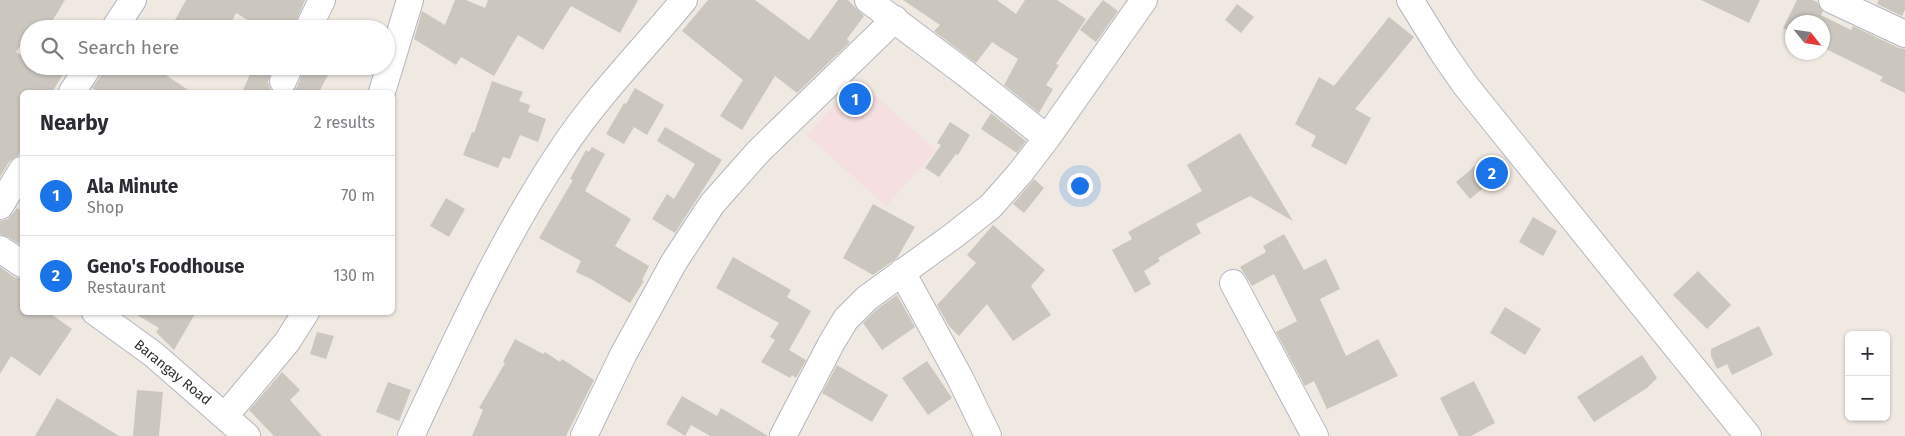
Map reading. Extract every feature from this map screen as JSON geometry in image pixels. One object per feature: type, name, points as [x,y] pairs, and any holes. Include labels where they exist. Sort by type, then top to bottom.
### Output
[{"type":"street","points":[[120,20],[133,0]]},
{"type":"street","points":[[312,20],[322,0]]},
{"type":"street","points":[[395,49],[410,0]]},
{"type":"street","points":[[411,436],[478,297],[527,206],[560,151],[601,98],[684,0]]},
{"type":"street","points":[[868,0],[1047,138]]},
{"type":"street","points":[[1410,0],[1466,86],[1748,436]]},
{"type":"street","points":[[1832,0],[1905,34]]},
{"type":"street","points":[[783,436],[846,319],[867,298],[991,206],[1047,138],[1133,4]]},
{"type":"street","points":[[584,436],[623,355],[674,262],[712,204],[758,152],[895,19]]},
{"type":"street","points":[[73,90],[83,75]]},
{"type":"street","points":[[383,90],[387,75]]},
{"type":"street","points":[[0,206],[20,173]]},
{"type":"street","points":[[0,249],[20,263]]},
{"type":"street","points":[[902,272],[960,378],[988,436]]},
{"type":"street","points":[[1233,283],[1315,436]]},
{"type":"street","name":"Barangay Road","points":[[100,315],[153,354],[247,436]]},
{"type":"street","points":[[225,416],[287,342],[304,315]]},
{"type":"shaded area","points":[[857,80],[936,150],[886,206],[807,135]]},
{"type":"building","points":[[0,0],[65,0],[53,20],[20,20],[20,46],[16,52],[20,54],[20,75],[63,75],[53,90],[20,90],[20,152],[18,156],[9,162],[0,177]]},
{"type":"building","points":[[186,0],[305,0],[297,20],[248,20],[236,13],[232,20],[175,20]]},
{"type":"building","points":[[455,0],[466,0],[485,8],[488,0],[638,0],[620,33],[571,6],[543,50],[518,35],[494,76],[461,57],[456,65],[414,39],[422,11],[445,25]]},
{"type":"building","points":[[708,0],[755,0],[809,40],[838,0],[848,0],[864,16],[847,39],[850,42],[797,93],[775,76],[742,130],[720,116],[743,80],[682,31]]},
{"type":"building","points":[[903,0],[997,0],[1016,14],[1025,0],[1057,0],[1086,19],[1056,64],[1059,65],[1046,85],[1053,89],[1039,113],[1004,85],[1018,59],[992,42],[976,63],[934,31],[940,25]]},
{"type":"building","points":[[1103,0],[1118,11],[1096,42],[1080,30]]},
{"type":"building","points":[[1701,0],[1760,0],[1749,23]]},
{"type":"building","points":[[1797,0],[1813,0],[1817,2],[1823,11],[1821,15],[1790,15]]},
{"type":"building","points":[[1879,0],[1905,0],[1905,10],[1902,16],[1877,4]]},
{"type":"building","points":[[1237,4],[1254,17],[1241,33],[1225,20]]},
{"type":"building","points":[[1389,17],[1414,37],[1355,109],[1371,118],[1346,165],[1311,146],[1316,136],[1295,124],[1319,77],[1334,86]]},
{"type":"building","points":[[1830,20],[1851,30],[1853,26],[1899,48],[1905,49],[1905,93],[1880,81],[1883,77],[1830,51]]},
{"type":"building","points":[[101,75],[166,75],[188,90],[96,90],[92,88]]},
{"type":"building","points":[[250,75],[270,75],[268,82],[271,90],[243,90]]},
{"type":"building","points":[[302,75],[328,75],[320,90],[294,90]]},
{"type":"building","points":[[492,81],[523,92],[519,101],[530,105],[528,112],[546,119],[538,142],[520,135],[510,159],[503,157],[498,168],[463,155],[472,132],[474,133]]},
{"type":"building","points":[[635,88],[664,105],[647,135],[634,127],[624,144],[606,134]]},
{"type":"building","points":[[991,113],[1026,141],[1017,153],[981,129]]},
{"type":"building","points":[[950,122],[970,135],[958,155],[956,154],[939,177],[925,168],[941,145],[937,143]]},
{"type":"building","points":[[665,127],[722,160],[675,233],[652,219],[667,194],[674,199],[695,164],[657,141]]},
{"type":"building","points":[[1240,133],[1293,221],[1250,196],[1196,224],[1201,233],[1158,258],[1160,261],[1144,271],[1151,284],[1135,293],[1112,250],[1132,239],[1128,232],[1202,191],[1187,165]]},
{"type":"building","points":[[592,147],[605,154],[585,191],[631,219],[615,246],[649,266],[642,280],[644,281],[630,303],[576,272],[581,261],[539,238],[573,180],[570,179],[586,150],[589,152]]},
{"type":"building","points":[[1482,160],[1497,177],[1470,199],[1456,182]]},
{"type":"building","points":[[1034,179],[1044,188],[1024,213],[1013,204]]},
{"type":"building","points":[[446,198],[465,209],[449,237],[430,226]]},
{"type":"building","points":[[873,204],[915,227],[897,258],[873,275],[843,258]]},
{"type":"building","points":[[17,208],[20,210],[20,245],[0,234],[0,221],[8,219]]},
{"type":"building","points":[[1533,217],[1557,231],[1543,256],[1519,242]]},
{"type":"building","points":[[993,225],[1045,270],[1031,286],[1051,315],[1013,341],[987,304],[959,336],[949,326],[937,305],[976,263],[967,255]]},
{"type":"building","points":[[1284,234],[1304,270],[1326,259],[1340,289],[1320,299],[1346,356],[1378,339],[1398,376],[1327,409],[1314,381],[1305,386],[1276,332],[1297,321],[1274,274],[1252,286],[1240,267],[1266,252],[1263,246]]},
{"type":"building","points":[[733,257],[791,290],[787,297],[811,311],[789,350],[806,360],[796,378],[792,375],[790,378],[761,362],[775,340],[770,337],[779,323],[716,288]]},
{"type":"building","points":[[0,267],[14,277],[20,278],[20,315],[52,315],[72,329],[40,376],[11,356],[0,374]]},
{"type":"building","points":[[1698,271],[1731,305],[1707,329],[1673,295]]},
{"type":"building","points":[[897,295],[915,327],[882,350],[863,323],[877,309]]},
{"type":"building","points":[[1505,307],[1541,329],[1525,355],[1490,333]]},
{"type":"building","points":[[137,315],[194,315],[174,350],[156,332],[159,328]]},
{"type":"building","points":[[1759,326],[1773,355],[1732,375],[1727,364],[1717,369],[1711,356],[1711,349]]},
{"type":"building","points":[[317,332],[334,336],[326,359],[310,354]]},
{"type":"building","points":[[515,339],[543,354],[545,352],[560,362],[562,359],[594,380],[566,436],[472,436],[483,410],[479,408],[505,363],[503,362]]},
{"type":"building","points":[[1642,355],[1657,378],[1647,388],[1594,422],[1577,397]]},
{"type":"building","points":[[927,361],[952,398],[928,415],[902,378]]},
{"type":"building","points":[[837,365],[888,395],[872,422],[822,393]]},
{"type":"building","points":[[282,372],[300,390],[290,400],[322,436],[274,436],[249,410]]},
{"type":"building","points":[[1474,381],[1495,423],[1471,436],[1459,436],[1440,398]]},
{"type":"building","points":[[388,382],[411,390],[399,421],[376,412]]},
{"type":"building","points":[[137,390],[163,392],[159,436],[133,436]]},
{"type":"building","points":[[682,396],[717,416],[721,408],[768,436],[710,436],[691,425],[685,436],[666,424]]},
{"type":"building","points":[[57,398],[119,436],[35,436]]},
{"type":"place","name":"Ala Minute","points":[[855,99]]},
{"type":"place","name":"Geno's Foodhouse","points":[[1492,173]]}]
